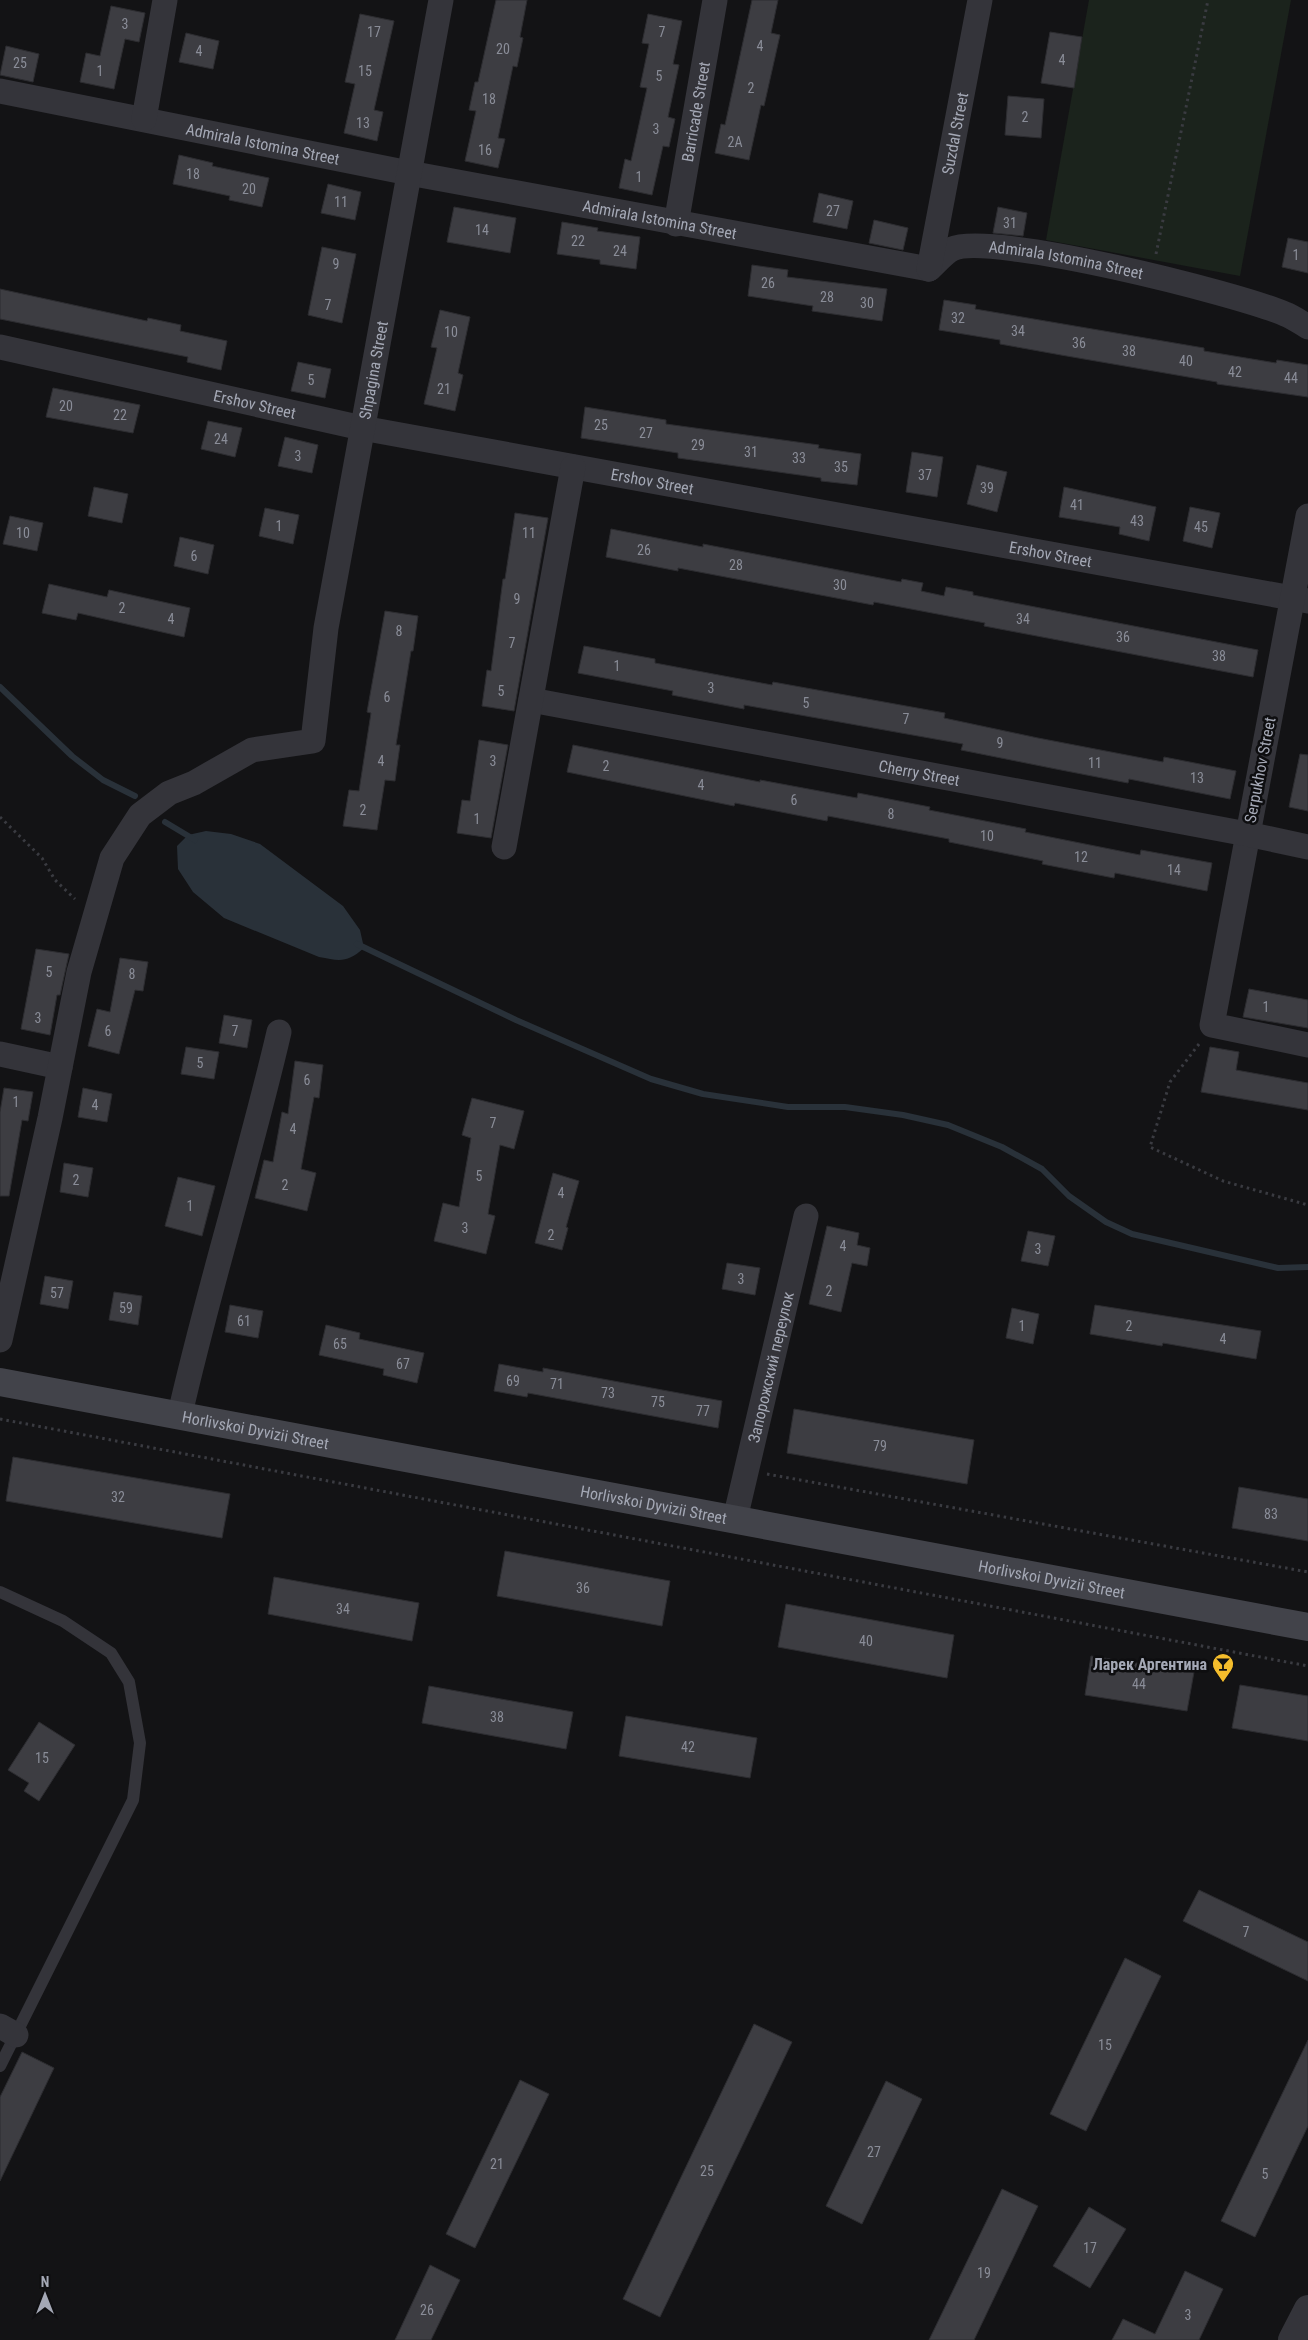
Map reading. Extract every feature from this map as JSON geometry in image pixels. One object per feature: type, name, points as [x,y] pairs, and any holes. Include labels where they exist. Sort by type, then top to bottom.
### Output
[{"type":"main road","name":"Horlivskoi Dyvizii Street","points":[[0,1382],[180,1414],[1308,1627]]},
{"type":"street","points":[[144,119],[165,0]]},
{"type":"street","name":"Shpagina Street","points":[[94,918],[112,858],[140,815],[169,793],[194,783],[252,750],[313,741],[326,628],[441,0]]},
{"type":"street","name":"Barricade Street","points":[[676,224],[715,0]]},
{"type":"street","name":"Suzdal Street","points":[[929,269],[980,0]]},
{"type":"street","name":"Admirala Istomina Street","points":[[0,91],[409,173],[676,224],[929,269],[952,249],[977,245],[1094,263],[1152,275],[1285,314],[1308,326]]},
{"type":"street","name":"Ershov Street","points":[[0,347],[362,428],[1300,599]]},
{"type":"street","points":[[504,847],[573,467]]},
{"type":"street","name":"Serpukhov Street","points":[[1212,1025],[1248,834],[1300,599],[1308,516]]},
{"type":"street","name":"Cherry Street","points":[[531,700],[1248,834],[1308,847]]},
{"type":"street","points":[[0,1340],[79,972],[94,918]]},
{"type":"street","points":[[1212,1025],[1308,1045]]},
{"type":"street","points":[[180,1414],[194,1350],[265,1094],[279,1032]]},
{"type":"street","points":[[0,1054],[60,1067]]},
{"type":"street","name":"Запорожский переулок","points":[[736,1519],[806,1216]]},
{"type":"street","points":[[1292,2340],[1308,2309]]},
{"type":"lane","points":[[0,1592],[63,1620],[111,1653],[128,1682],[140,1743],[133,1800],[8,2030],[0,2066]]},
{"type":"path","points":[[1152,275],[1208,0]]},
{"type":"path","points":[[0,818],[42,858],[55,880],[94,918]]},
{"type":"path","points":[[1212,1025],[1170,1082],[1150,1147],[1223,1181],[1308,1205]]},
{"type":"path","points":[[0,1419],[1308,1666]]},
{"type":"path","points":[[747,1470],[1308,1572]]},
{"type":"shaded area","points":[[1089,0],[1291,0],[1240,276],[1046,240]]},
{"type":"shaded area","points":[[206,831],[231,834],[260,844],[343,906],[360,930],[364,948],[343,960],[319,957],[224,918],[193,892],[178,869],[177,846],[188,835]]},
{"type":"building","points":[[496,0],[527,0],[520,37],[523,38],[517,67],[513,66],[498,138],[505,139],[498,168],[465,161],[476,111],[469,110],[475,82],[478,82]]},
{"type":"building","points":[[752,0],[778,0],[771,33],[780,35],[764,106],[761,105],[749,160],[715,153],[721,124],[725,125]]},
{"type":"building","points":[[111,6],[145,13],[139,42],[125,39],[114,89],[80,82],[86,53],[100,56]]},
{"type":"building","points":[[360,14],[394,21],[374,110],[383,112],[377,141],[344,133],[355,84],[345,82]]},
{"type":"building","points":[[648,14],[682,21],[673,64],[679,65],[668,117],[675,119],[669,147],[663,146],[652,195],[619,188],[625,159],[631,161],[647,88],[640,87],[649,44],[642,43]]},
{"type":"building","points":[[1050,32],[1082,37],[1074,88],[1041,83]]},
{"type":"building","points":[[186,33],[219,41],[213,69],[179,62]]},
{"type":"building","points":[[6,46],[39,54],[33,82],[0,75]]},
{"type":"building","points":[[1008,96],[1044,99],[1041,138],[1005,135]]},
{"type":"building","points":[[179,155],[213,163],[212,166],[269,178],[262,207],[229,200],[230,196],[173,184]]},
{"type":"building","points":[[328,184],[361,192],[355,220],[321,213]]},
{"type":"building","points":[[819,193],[853,201],[847,229],[813,222]]},
{"type":"building","points":[[454,207],[516,218],[510,253],[447,242]]},
{"type":"building","points":[[998,207],[1027,213],[1023,236],[993,233]]},
{"type":"building","points":[[874,220],[908,228],[903,250],[869,243]]},
{"type":"building","points":[[562,222],[598,228],[597,231],[640,237],[636,269],[600,264],[600,260],[557,254]]},
{"type":"building","points":[[1288,238],[1308,242],[1308,273],[1282,267]]},
{"type":"building","points":[[322,247],[356,254],[342,323],[308,315]]},
{"type":"building","points":[[752,265],[788,270],[787,277],[887,289],[882,321],[812,311],[813,306],[748,296]]},
{"type":"building","points":[[0,289],[147,321],[148,318],[181,325],[180,331],[227,341],[221,370],[187,362],[188,357],[0,319]]},
{"type":"building","points":[[944,300],[976,305],[975,309],[1204,348],[1204,351],[1276,363],[1277,360],[1308,365],[1308,397],[1217,384],[1217,382],[1000,344],[1000,340],[939,330]]},
{"type":"building","points":[[440,310],[470,317],[458,373],[463,375],[455,411],[424,404],[437,348],[431,347]]},
{"type":"building","points":[[298,362],[331,369],[325,398],[291,391]]},
{"type":"building","points":[[53,388],[140,405],[133,433],[46,417]]},
{"type":"building","points":[[585,407],[666,420],[666,424],[819,445],[818,448],[861,454],[857,485],[821,481],[821,478],[678,458],[678,453],[581,438]]},
{"type":"building","points":[[208,421],[242,428],[235,457],[201,449]]},
{"type":"building","points":[[285,437],[318,445],[312,473],[278,466]]},
{"type":"building","points":[[912,452],[943,457],[937,497],[906,492]]},
{"type":"building","points":[[977,465],[1007,472],[997,512],[967,504]]},
{"type":"building","points":[[94,487],[128,494],[122,523],[88,516]]},
{"type":"building","points":[[1064,487],[1156,507],[1149,541],[1119,534],[1120,527],[1059,517]]},
{"type":"building","points":[[1190,507],[1220,513],[1212,548],[1183,541]]},
{"type":"building","points":[[265,508],[299,515],[293,544],[259,536]]},
{"type":"building","points":[[515,513],[548,518],[514,711],[482,706],[487,670],[491,671],[503,579],[505,579]]},
{"type":"building","points":[[10,516],[43,523],[37,551],[3,544]]},
{"type":"building","points":[[611,529],[703,547],[703,544],[901,582],[902,579],[923,583],[921,591],[944,596],[946,587],[973,592],[973,595],[1258,650],[1253,677],[984,626],[985,623],[874,602],[873,605],[678,568],[678,571],[606,557]]},
{"type":"building","points":[[180,537],[214,545],[208,574],[174,566]]},
{"type":"building","points":[[49,584],[107,597],[109,590],[190,608],[184,637],[78,613],[76,620],[42,613]]},
{"type":"building","points":[[385,611],[418,616],[396,745],[400,745],[395,781],[385,780],[377,830],[343,826],[349,790],[359,791],[371,713],[367,712]]},
{"type":"building","points":[[584,646],[655,659],[655,663],[772,685],[773,682],[945,713],[944,718],[1163,762],[1164,757],[1236,771],[1230,799],[1129,779],[1128,783],[961,750],[963,744],[744,705],[744,709],[672,695],[673,691],[578,673]]},
{"type":"building","points":[[479,740],[508,745],[491,838],[457,833],[462,800],[470,801]]},
{"type":"building","points":[[573,745],[760,782],[760,780],[857,798],[858,793],[930,807],[929,810],[1026,829],[1025,832],[1140,855],[1141,850],[1212,863],[1207,891],[1115,873],[1114,878],[1042,864],[1043,861],[949,842],[949,839],[828,816],[827,821],[735,803],[734,806],[567,772]]},
{"type":"building","points":[[1300,754],[1308,755],[1308,811],[1289,807]]},
{"type":"building","points":[[36,949],[69,954],[60,995],[57,995],[50,1035],[21,1029]]},
{"type":"building","points":[[120,958],[148,962],[143,991],[135,990],[119,1054],[88,1046],[97,1009],[110,1012]]},
{"type":"building","points":[[1249,989],[1308,1000],[1308,1028],[1243,1017]]},
{"type":"building","points":[[224,1015],[252,1020],[247,1048],[219,1043]]},
{"type":"building","points":[[186,1047],[219,1052],[214,1079],[181,1074]]},
{"type":"building","points":[[1210,1047],[1239,1052],[1236,1070],[1308,1083],[1308,1110],[1201,1092]]},
{"type":"building","points":[[295,1061],[323,1065],[319,1098],[314,1097],[301,1169],[316,1173],[307,1211],[255,1198],[264,1160],[273,1162],[282,1112],[288,1114]]},
{"type":"building","points":[[4,1088],[33,1092],[28,1121],[22,1120],[9,1196],[0,1196],[0,1112]]},
{"type":"building","points":[[83,1088],[112,1094],[107,1122],[78,1117]]},
{"type":"building","points":[[472,1098],[524,1111],[514,1149],[500,1145],[488,1214],[495,1216],[486,1254],[434,1241],[443,1203],[459,1207],[471,1138],[462,1135]]},
{"type":"building","points":[[64,1163],[93,1168],[88,1197],[60,1192]]},
{"type":"building","points":[[553,1173],[579,1181],[566,1227],[568,1228],[562,1250],[535,1243]]},
{"type":"building","points":[[178,1177],[215,1186],[202,1236],[165,1226]]},
{"type":"building","points":[[827,1226],[859,1233],[857,1245],[870,1248],[867,1266],[852,1263],[841,1312],[809,1304]]},
{"type":"building","points":[[1028,1231],[1055,1236],[1048,1266],[1021,1261]]},
{"type":"building","points":[[727,1263],[760,1268],[755,1295],[722,1289]]},
{"type":"building","points":[[45,1276],[73,1281],[68,1309],[40,1304]]},
{"type":"building","points":[[114,1292],[142,1296],[138,1325],[109,1320]]},
{"type":"building","points":[[230,1305],[263,1311],[258,1338],[225,1332]]},
{"type":"building","points":[[1095,1305],[1261,1331],[1256,1359],[1163,1343],[1162,1346],[1090,1334]]},
{"type":"building","points":[[1012,1308],[1039,1314],[1033,1344],[1006,1338]]},
{"type":"building","points":[[326,1325],[360,1333],[359,1339],[424,1353],[417,1383],[383,1375],[384,1369],[319,1355]]},
{"type":"building","points":[[499,1364],[543,1372],[543,1368],[722,1401],[718,1428],[528,1393],[527,1397],[494,1391]]},
{"type":"building","points":[[794,1409],[974,1440],[967,1484],[787,1453]]},
{"type":"building","points":[[13,1457],[230,1494],[222,1538],[6,1501]]},
{"type":"building","points":[[1239,1487],[1308,1499],[1308,1541],[1232,1528]]},
{"type":"building","points":[[505,1551],[670,1581],[662,1626],[497,1596]]},
{"type":"building","points":[[274,1577],[419,1603],[412,1641],[268,1614]]},
{"type":"building","points":[[786,1604],[954,1635],[947,1678],[778,1647]]},
{"type":"building","points":[[1091,1656],[1194,1672],[1187,1711],[1085,1695]]},
{"type":"building","points":[[1240,1685],[1308,1696],[1308,1741],[1232,1728]]},
{"type":"building","points":[[429,1686],[573,1712],[566,1749],[422,1723]]},
{"type":"building","points":[[626,1716],[757,1738],[750,1778],[619,1756]]},
{"type":"building","points":[[39,1722],[75,1745],[39,1801],[24,1791],[29,1783],[8,1770]]},
{"type":"building","points":[[1199,1890],[1308,1942],[1308,1981],[1183,1921]]},
{"type":"building","points":[[1125,1958],[1161,1976],[1086,2131],[1050,2114]]},
{"type":"building","points":[[754,2024],[792,2042],[660,2317],[623,2299]]},
{"type":"building","points":[[1308,2040],[1308,2126],[1255,2237],[1221,2221]]},
{"type":"building","points":[[22,2052],[54,2068],[0,2181],[0,2097]]},
{"type":"building","points":[[520,2080],[549,2094],[475,2248],[446,2234]]},
{"type":"building","points":[[886,2081],[922,2099],[862,2224],[826,2206]]},
{"type":"building","points":[[1002,2189],[1038,2206],[974,2340],[929,2340]]},
{"type":"building","points":[[1089,2207],[1126,2229],[1090,2288],[1053,2266]]},
{"type":"building","points":[[430,2265],[460,2280],[431,2340],[395,2340]]},
{"type":"building","points":[[1185,2271],[1223,2289],[1199,2340],[1112,2340],[1123,2319],[1155,2334]]},
{"type":"waterway","points":[[0,687],[72,756],[103,780],[135,796]]},
{"type":"waterway","points":[[165,822],[195,840]]},
{"type":"waterway","points":[[357,944],[516,1020],[651,1079],[703,1094],[788,1107],[845,1107],[903,1115],[948,1125],[1002,1147],[1042,1169],[1069,1196],[1106,1222],[1132,1234],[1278,1268],[1308,1267]]},
{"type":"place","name":"Ларек Аргентина","points":[[1223,1683]]}]
